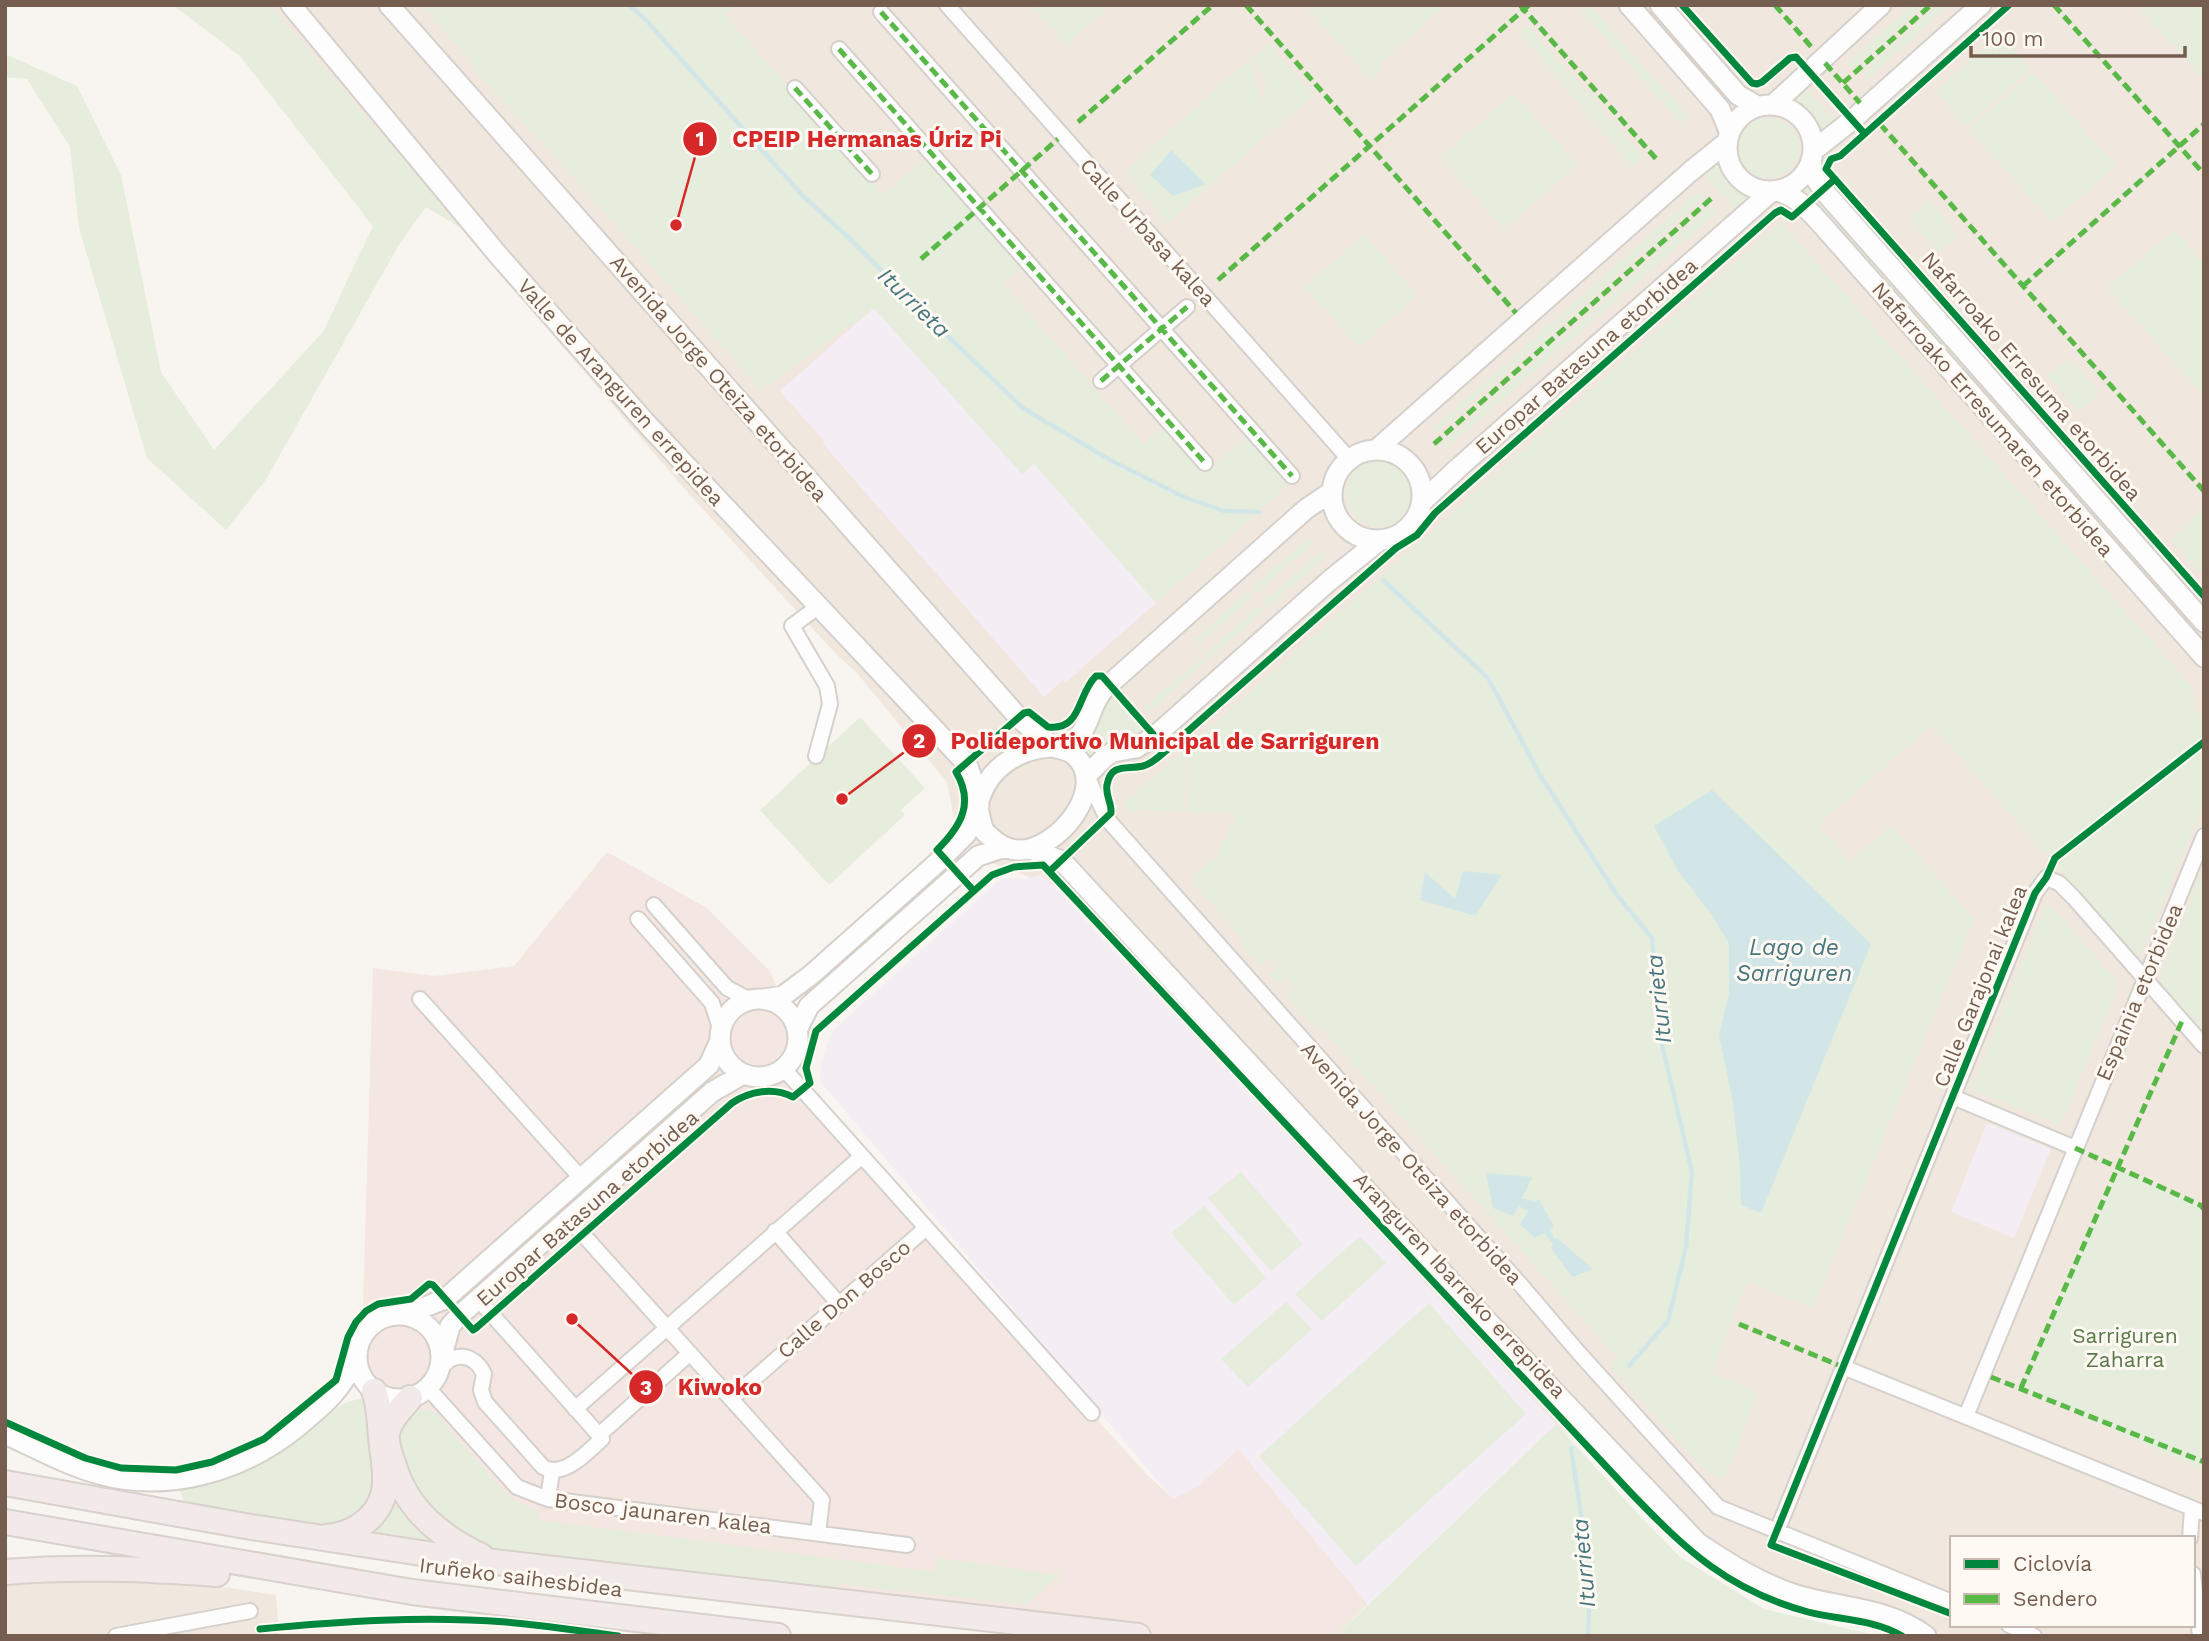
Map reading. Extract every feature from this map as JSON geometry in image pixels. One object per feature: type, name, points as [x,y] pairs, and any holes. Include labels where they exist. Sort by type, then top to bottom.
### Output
[{"type":"highway","points":[[430,1378],[393,1419],[387,1433],[389,1450],[404,1494],[437,1530],[493,1563]]},
{"type":"highway","points":[[306,1536],[338,1536],[353,1530],[368,1521],[380,1504],[386,1477],[381,1416],[372,1390]]},
{"type":"highway","points":[[5,1483],[306,1536],[493,1563],[1138,1636]]},
{"type":"highway","name":"Iruñeko saihesbidea","points":[[5,1493],[221,1534],[451,1570],[1041,1636]]},
{"type":"highway","name":"Iruñeko saihesbidea","points":[[5,1522],[412,1592],[778,1636]]},
{"type":"highway","points":[[5,1572],[47,1569],[146,1569],[243,1577],[344,1593],[412,1592]]},
{"type":"street","name":"Valle de Aranguren errepidea","points":[[290,5],[544,308],[686,467],[967,764]]},
{"type":"street","name":"Avenida Jorge Oteiza etorbidea","points":[[389,5],[1019,718],[1053,747]]},
{"type":"street","name":"Calle Urbasa kalea","points":[[947,5],[1349,459]]},
{"type":"street","name":"Nafarroako Erresumaren etorbidea","points":[[1629,5],[1720,109],[1728,136],[1729,162],[1738,179],[1753,188],[1790,195],[1823,226],[2204,657]]},
{"type":"street","name":"Nafarroako Erresumaren etorbidea","points":[[1660,5],[1738,95],[1765,105],[1788,108],[1801,117],[1812,138],[1814,176],[1820,186],[2204,622]]},
{"type":"street","points":[[1377,449],[1690,171],[1728,136],[1742,114],[1765,105],[1881,5]]},
{"type":"street","points":[[1774,191],[1799,180],[1807,170],[1812,156],[1981,5]]},
{"type":"street","points":[[881,12],[1292,476]]},
{"type":"street","points":[[839,49],[1205,463]]},
{"type":"street","points":[[795,88],[872,174]]},
{"type":"street","name":"Europar Batasuna etorbidea","points":[[1421,503],[1774,191]]},
{"type":"street","name":"Calle Urbasa kalea","points":[[1101,381],[1187,307]]},
{"type":"street","points":[[1377,449],[1402,457],[1418,477],[1422,490],[1416,517],[1407,529],[1394,537],[1380,540],[1364,539],[1351,532],[1336,514],[1331,492],[1340,468],[1349,459],[1362,452],[1377,449]]},
{"type":"street","points":[[1107,819],[1093,814],[1067,825],[1030,849],[1005,847],[984,831],[979,802],[967,764],[1003,765],[1034,748],[1062,745],[1083,732],[1089,723],[1096,699],[1113,680],[1306,509],[1331,492]]},
{"type":"street","points":[[1030,849],[1062,861],[1067,825],[1083,799],[1087,775],[1113,752],[1136,748],[1155,736],[1329,581],[1380,540]]},
{"type":"street","points":[[816,604],[815,609],[792,626],[827,685],[830,704],[816,756]]},
{"type":"street","points":[[720,1036],[728,1013],[737,1005],[783,996],[796,987],[967,834],[979,802],[1003,765],[1021,745],[1019,718]]},
{"type":"street","points":[[1053,747],[1072,752],[1087,775]]},
{"type":"street","name":"Avenida Jorge Oteiza etorbidea","points":[[1087,775],[1107,819],[1718,1507],[1777,1531]]},
{"type":"street","name":"Espainia etorbidea","points":[[1966,1416],[2204,836]]},
{"type":"street","points":[[638,919],[712,1003],[723,1056],[732,1067],[743,1074],[764,1077],[784,1069],[796,1051],[797,1030],[808,1006],[978,856],[1005,847]]},
{"type":"street","name":"Aranguren Ibarreko errepidea","points":[[1062,861],[1485,1319],[1698,1543],[1730,1565],[1766,1584],[1826,1603],[1891,1615],[1926,1636]]},
{"type":"street","name":"Calle Garajonai kalea","points":[[1777,1531],[2035,893],[2046,878],[2059,883],[2074,898],[2204,1046]]},
{"type":"street","points":[[654,905],[727,988],[785,1009],[797,1030]]},
{"type":"street","name":"Europar Batasuna etorbidea","points":[[420,999],[581,1178]]},
{"type":"street","name":"Europar Batasuna etorbidea","points":[[405,1315],[445,1299],[709,1065],[720,1036]]},
{"type":"street","points":[[784,1069],[1092,1413]]},
{"type":"street","name":"Europar Batasuna etorbidea","points":[[430,1378],[450,1326],[712,1092],[743,1074]]},
{"type":"street","points":[[1953,1097],[2075,1148]]},
{"type":"street","points":[[575,1409],[862,1156]]},
{"type":"street","points":[[569,1219],[822,1500],[818,1533]]},
{"type":"street","name":"Calle Don Bosco","points":[[731,1399],[926,1228]]},
{"type":"street","points":[[775,1231],[839,1304]]},
{"type":"street","points":[[357,1355],[361,1376],[372,1390],[386,1397],[430,1378],[454,1357],[474,1360],[484,1374],[481,1390],[485,1402],[543,1467],[552,1471],[562,1470],[602,1439],[478,1299]]},
{"type":"street","points":[[5,1434],[80,1468],[124,1479],[172,1480],[218,1471],[250,1458],[286,1436],[332,1398],[344,1382],[363,1336],[377,1321],[391,1315],[405,1315],[426,1325],[434,1334],[430,1378]]},
{"type":"street","points":[[599,1435],[690,1353]]},
{"type":"street","points":[[1843,1367],[2198,1511],[2191,1536]]},
{"type":"street","name":"Bosco jaunaren kalea","points":[[430,1378],[517,1487],[548,1499],[908,1545]]},
{"type":"street","points":[[332,1398],[345,1393],[372,1390]]},
{"type":"street","points":[[548,1499],[552,1471]]},
{"type":"street","points":[[1777,1531],[1950,1601]]},
{"type":"street","points":[[2195,1592],[2200,1636]]},
{"type":"street","points":[[116,1636],[250,1611]]},
{"type":"street","points":[[2014,1627],[2034,1636]]},
{"type":"shaded area","points":[[269,5],[2204,5],[2204,1636],[1907,1636],[1889,1627],[1769,1596],[1714,1568],[1684,1545],[1556,1424],[1056,887],[980,859],[959,834],[947,782],[856,672],[836,654],[690,495]]},
{"type":"shaded area","points":[[874,308],[1022,474],[1034,463],[1156,603],[1065,683],[1063,680],[1044,697],[780,391]]},
{"type":"shaded area","points":[[607,852],[707,908],[769,970],[797,1030],[784,1069],[1147,1475],[1174,1499],[1238,1448],[1368,1604],[1336,1636],[1167,1636],[1018,1621],[462,1547],[393,1419],[361,1376],[373,968],[434,976],[514,966]]},
{"type":"shaded area","points":[[1043,875],[1556,1424],[1368,1604],[1238,1449],[1199,1486],[1173,1499],[820,1081],[821,1063],[832,1031],[997,882],[1008,878],[1022,879]]},
{"type":"shaded area","points":[[1987,1123],[2051,1149],[2014,1238],[1951,1212]]},
{"type":"shaded area","points":[[5,1556],[276,1595],[279,1636],[5,1636]]},
{"type":"green space","points":[[173,5],[269,5],[464,230],[426,207],[400,243],[265,481],[226,530],[147,458],[79,228],[70,147],[27,79],[5,77],[5,54],[77,86],[121,175],[161,372],[214,450],[323,332],[373,226],[240,56]]},
{"type":"green space","points":[[421,5],[736,5],[725,15],[884,195],[927,157],[1022,266],[1003,284],[1143,444],[1164,427],[1206,474],[1248,435],[1289,484],[1156,603],[1034,464],[1022,474],[874,308],[761,390],[554,155],[474,70],[476,67]]},
{"type":"green space","points":[[1031,5],[1111,5],[1066,45]]},
{"type":"green space","points":[[1305,5],[1446,5],[1380,63],[1384,68],[1371,80]]},
{"type":"green space","points":[[1576,5],[1589,5],[1689,116],[1681,124]]},
{"type":"green space","points":[[1912,5],[1924,5],[1852,70],[1846,64]]},
{"type":"green space","points":[[1938,5],[1950,5],[1869,78],[1863,71]]},
{"type":"green space","points":[[2137,5],[2204,5],[2204,80]]},
{"type":"green space","points":[[1527,24],[1643,156],[1632,167],[1519,32]]},
{"type":"green space","points":[[2001,34],[2031,69],[1966,126],[1936,91]]},
{"type":"green space","points":[[1269,43],[1313,95],[1273,131],[1266,126],[1268,134],[1168,223],[1125,172],[1250,58],[1262,105],[1266,81],[1254,59]]},
{"type":"green space","points":[[2033,72],[2116,166],[2052,222],[1969,129]]},
{"type":"green space","points":[[1802,84],[1837,123],[1824,136],[1810,112],[1787,97]]},
{"type":"green space","points":[[1514,93],[1577,165],[1504,229],[1441,157]]},
{"type":"green space","points":[[1763,118],[1775,118],[1794,131],[1799,148],[1797,160],[1786,173],[1775,178],[1763,178],[1744,165],[1739,154],[1739,142],[1752,123]]},
{"type":"green space","points":[[1716,159],[1729,183],[1751,199],[1737,211],[1702,172]]},
{"type":"green space","points":[[1808,186],[2200,631],[2195,635],[1803,191]]},
{"type":"green space","points":[[1699,191],[1703,198],[1547,337],[1555,345],[1711,205],[1717,213],[1447,448],[1443,443],[1543,353],[1536,346],[1436,433],[1432,429]]},
{"type":"green space","points":[[1929,200],[1958,235],[1938,252],[1909,218]]},
{"type":"green space","points":[[1781,222],[2192,687],[2194,707],[2204,724],[2204,803],[2142,954],[2134,954],[1932,725],[1818,825],[1850,862],[1891,825],[1974,919],[1813,1308],[1747,1281],[1712,1373],[1758,1392],[1725,1479],[1707,1472],[1611,1367],[1617,1357],[1317,1023],[1313,1026],[1286,994],[1294,985],[1286,977],[1277,984],[1269,974],[1278,967],[1269,957],[1259,965],[1241,944],[1244,940],[1190,879],[1217,855],[1237,813],[1187,812],[1192,744]]},
{"type":"green space","points":[[2174,230],[2204,264],[2204,396],[2107,288]]},
{"type":"green space","points":[[1364,235],[1417,295],[1359,347],[1305,287]]},
{"type":"green space","points":[[2069,359],[2100,392],[2079,411],[2047,376]]},
{"type":"green space","points":[[1379,460],[1392,463],[1402,470],[1409,480],[1412,493],[1409,506],[1402,516],[1392,523],[1379,526],[1366,523],[1356,516],[1349,506],[1346,493],[1349,480],[1356,470],[1366,463]]},
{"type":"green space","points":[[2204,506],[2204,577],[2172,540]]},
{"type":"green space","points":[[1308,538],[1313,543],[1256,594],[1251,588]]},
{"type":"green space","points":[[1321,551],[1326,557],[1267,608],[1263,602]]},
{"type":"green space","points":[[1248,591],[1253,597],[1199,644],[1194,640]]},
{"type":"green space","points":[[1260,605],[1265,610],[1208,660],[1204,655]]},
{"type":"green space","points":[[1201,658],[1205,662],[1149,712],[1144,707]]},
{"type":"green space","points":[[1111,694],[1146,734],[1141,739],[1106,744],[1091,758],[1081,746],[1093,734]]},
{"type":"green space","points":[[860,717],[925,788],[901,810],[905,815],[829,885],[760,810]]},
{"type":"green space","points":[[1188,747],[1182,812],[1135,810],[1134,814],[1124,803]]},
{"type":"green space","points":[[2204,866],[2204,1033],[2160,984],[2163,967]]},
{"type":"green space","points":[[2047,902],[2119,983],[2061,1125],[1971,1089]]},
{"type":"green space","name":"Sarriguren Zaharra","points":[[2117,1168],[2193,1202],[2204,1213],[2204,1471],[2021,1388]]},
{"type":"green space","points":[[1241,1172],[1303,1244],[1271,1271],[1208,1198]]},
{"type":"green space","points":[[1204,1206],[1266,1278],[1234,1305],[1171,1233]]},
{"type":"green space","points":[[1360,1236],[1386,1263],[1322,1321],[1295,1294]]},
{"type":"green space","points":[[1286,1302],[1312,1329],[1248,1387],[1221,1359]]},
{"type":"green space","points":[[1429,1303],[1526,1414],[1356,1566],[1259,1456]]},
{"type":"green space","points":[[366,1399],[379,1471],[366,1510],[329,1528],[263,1519],[255,1513],[234,1515],[186,1505],[179,1489],[209,1483],[264,1461],[332,1410]]},
{"type":"green space","points":[[417,1408],[438,1413],[440,1419],[510,1498],[539,1511],[539,1520],[935,1572],[937,1558],[1061,1575],[1026,1605],[841,1584],[833,1591],[602,1569],[489,1549],[425,1510],[398,1448],[399,1425]]},
{"type":"green space","points":[[1556,1424],[1680,1557],[1764,1609],[1879,1636],[1336,1636]]},
{"type":"green space","points":[[391,1494],[437,1541],[365,1531]]},
{"type":"water","points":[[1171,150],[1206,184],[1173,196],[1150,175]]},
{"type":"water","name":"Lago de Sarriguren","points":[[1712,790],[1871,944],[1761,1213],[1741,1205],[1733,1103],[1719,1035],[1729,994],[1729,944],[1714,918],[1678,871],[1654,826]]},
{"type":"water","points":[[1463,871],[1502,875],[1475,916],[1420,900],[1425,872],[1455,899]]},
{"type":"water","points":[[1486,1173],[1532,1177],[1522,1198],[1536,1202],[1539,1199],[1554,1227],[1550,1230],[1555,1239],[1593,1269],[1572,1277],[1551,1248],[1553,1244],[1544,1233],[1535,1238],[1520,1224],[1528,1211],[1519,1206],[1513,1216],[1493,1208]]},
{"type":"waterway","name":"Iturrieta","points":[[628,5],[644,18],[804,197],[1023,408],[1110,460],[1184,497],[1224,511],[1259,512]]},
{"type":"waterway","name":"Iturrieta","points":[[1383,580],[1488,678],[1540,775],[1617,895],[1652,938],[1661,1040],[1692,1172],[1686,1247],[1668,1321],[1629,1366]]},
{"type":"waterway","name":"Iturrieta","points":[[1571,1448],[1590,1574],[1588,1636]]},
{"type":"marked path","points":[[1078,122],[1213,5]]},
{"type":"marked path","points":[[1246,5],[1516,313]]},
{"type":"marked path","points":[[1520,5],[1659,162]]},
{"type":"marked path","points":[[1218,280],[1529,5]]},
{"type":"marked path","points":[[1775,5],[1814,50]]},
{"type":"marked path","points":[[1843,83],[1931,5]]},
{"type":"marked path","points":[[2054,5],[2204,174]]},
{"type":"marked path","points":[[881,12],[1292,476]]},
{"type":"marked path","points":[[839,49],[1205,463]]},
{"type":"marked path","points":[[1825,63],[1860,103]]},
{"type":"marked path","points":[[795,88],[872,174]]},
{"type":"marked path","points":[[1880,124],[2204,491]]},
{"type":"marked path","points":[[2023,286],[2204,124]]},
{"type":"marked path","points":[[921,259],[1058,139]]},
{"type":"marked path","points":[[1434,444],[1713,197]]},
{"type":"marked path","points":[[1101,381],[1187,307]]},
{"type":"marked path","points":[[2021,1388],[2182,1021]]},
{"type":"marked path","points":[[2075,1148],[2204,1209]]},
{"type":"marked path","points":[[1739,1324],[1843,1367]]},
{"type":"marked path","points":[[1991,1377],[2204,1462]]},
{"type":"cycle path","points":[[1682,5],[1752,83],[1762,82],[1790,58],[1796,57],[1864,133]]},
{"type":"cycle path","name":"Nafarroako Erresuma etorbidea","points":[[2009,5],[1840,156],[1831,159],[1826,169],[2204,596]]},
{"type":"cycle path","points":[[1050,871],[1111,813],[1107,789],[1112,773],[1121,768],[1146,765],[1158,758],[1396,548],[1417,535],[1435,513],[1775,213],[1781,210],[1792,217],[1835,179]]},
{"type":"cycle path","points":[[973,890],[937,850],[952,833],[962,814],[964,794],[956,772],[1024,713],[1029,712],[1048,727],[1059,727],[1073,717],[1096,676],[1102,676],[1167,750]]},
{"type":"cycle path","points":[[1950,1613],[1771,1545],[2035,893],[2046,878],[2055,858],[2204,742]]},
{"type":"cycle path","points":[[5,1422],[85,1458],[121,1468],[176,1470],[212,1462],[264,1439],[336,1380],[348,1337],[356,1322],[366,1311],[378,1304],[411,1299],[429,1284],[433,1285],[473,1330],[732,1103],[746,1096],[770,1091],[793,1097],[810,1083],[806,1068],[816,1031],[992,875],[1014,867],[1043,865],[1671,1533],[1710,1566],[1754,1592],[1808,1612],[1880,1626],[1902,1636]]},
{"type":"cycle path","points":[[260,1629],[444,1619],[520,1623],[618,1636]]},
{"type":"place","name":"CPEIP Hermanas Úriz Pi","points":[[676,225]]},
{"type":"place","name":"Polideportivo Municipal de Sarriguren","points":[[842,799]]},
{"type":"place","name":"Kiwoko","points":[[572,1319]]}]
